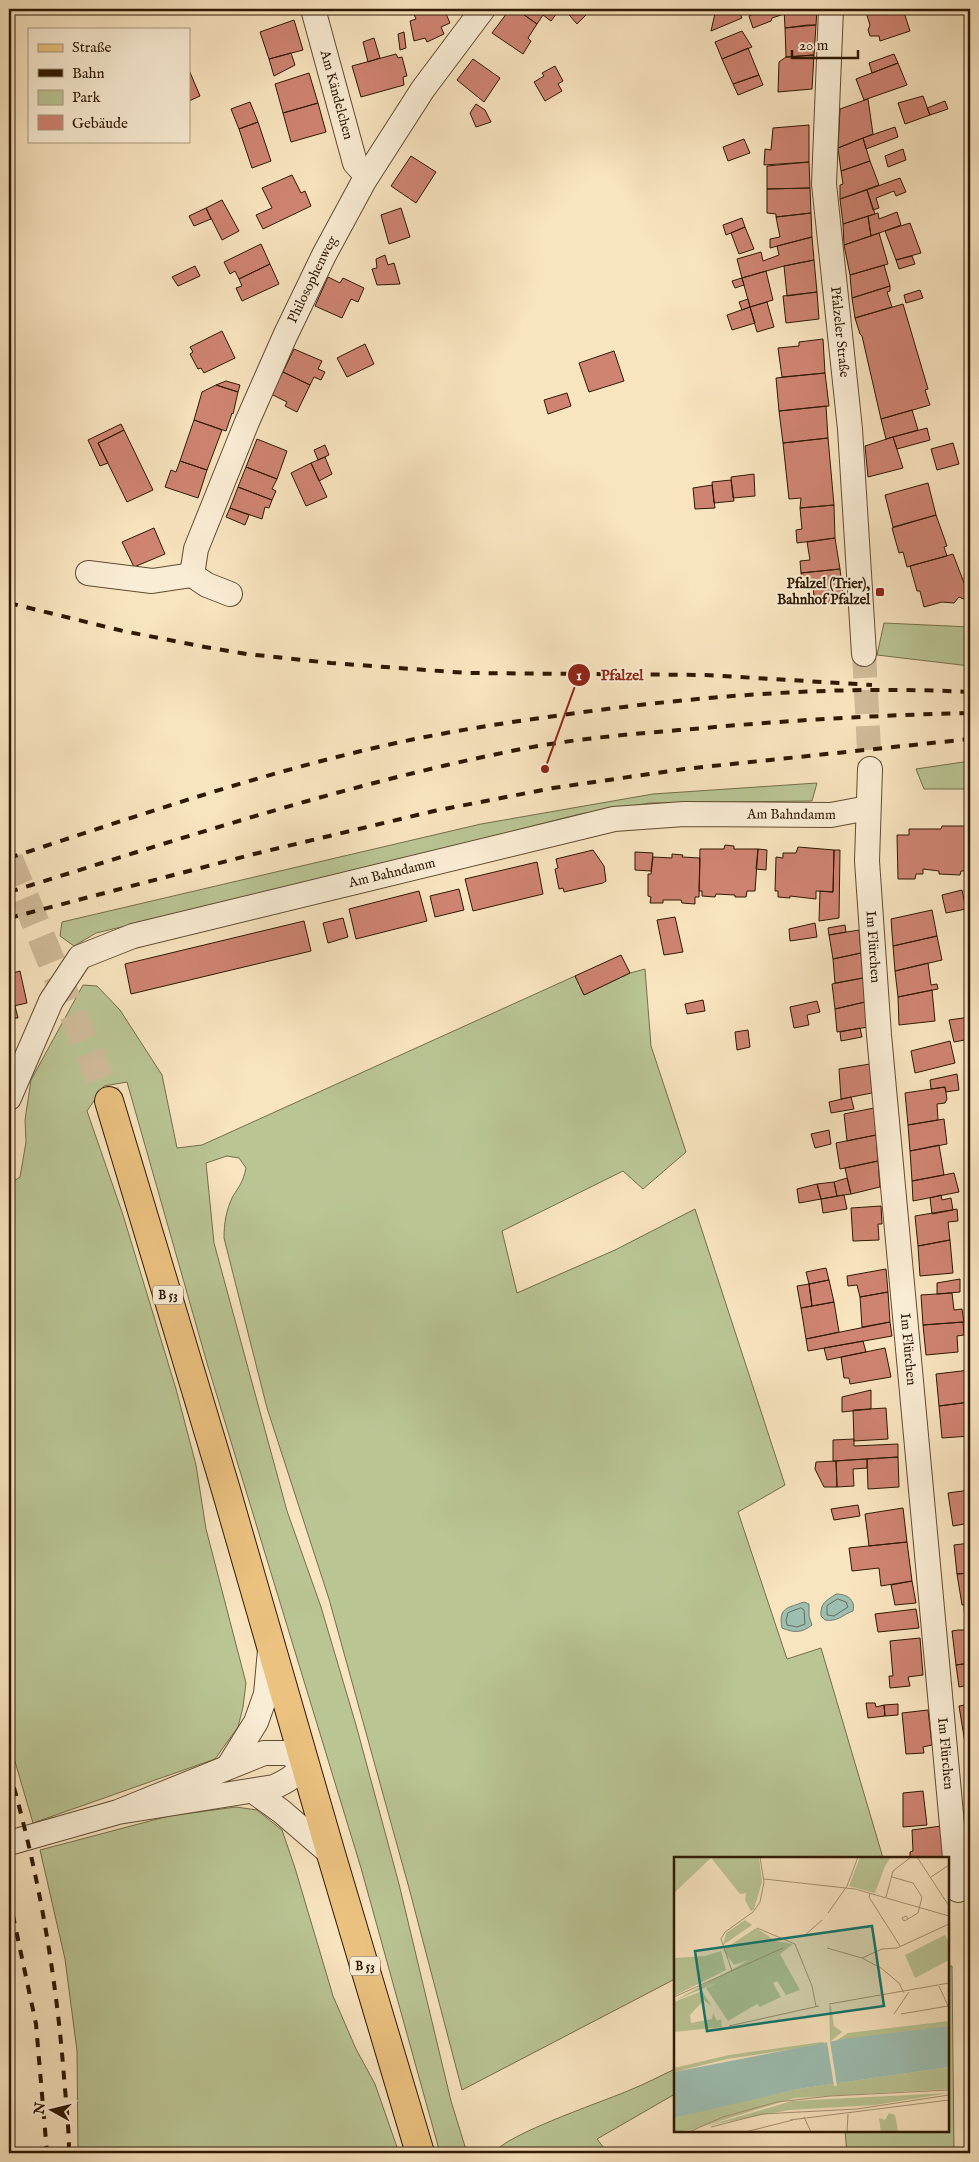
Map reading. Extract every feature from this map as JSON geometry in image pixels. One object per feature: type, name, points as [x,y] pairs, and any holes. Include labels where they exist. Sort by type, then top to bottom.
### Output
[{"type":"main road","name":"B 53","points":[[109,1101],[221,1471],[270,1646],[420,2153]]},
{"type":"street","name":"Am Kändelchen","points":[[313,9],[355,163],[367,176]]},
{"type":"street","name":"Philosophenweg","points":[[192,575],[196,549],[255,405],[320,263],[367,176],[423,89],[483,9]]},
{"type":"street","name":"Pfalzeler Straße","points":[[831,9],[824,184],[850,429],[864,654]]},
{"type":"street","points":[[88,573],[152,582],[192,575],[207,586],[230,594]]},
{"type":"street","points":[[868,808],[870,769]]},
{"type":"street","name":"Am Bahndamm","points":[[9,1098],[52,1001],[80,957],[133,936],[614,819],[684,814],[831,814],[868,808]]},
{"type":"street","name":"Im Flürchen","points":[[868,808],[867,861],[879,1035],[958,1890]]},
{"type":"street","points":[[228,1767],[256,1722],[266,1694],[270,1646]]},
{"type":"street","points":[[9,1842],[118,1812],[274,1787],[286,1782],[301,1770],[305,1762],[287,1753],[264,1753],[118,1812]]},
{"type":"street","points":[[253,1791],[281,1811],[331,1854]]},
{"type":"green space","points":[[884,623],[970,627],[970,666],[877,655]]},
{"type":"green space","points":[[970,761],[970,789],[924,789],[916,769]]},
{"type":"green space","points":[[817,783],[812,801],[650,803],[580,814],[345,874],[96,933],[74,946],[60,936],[62,922],[481,824],[653,794]]},
{"type":"green space","points":[[645,969],[651,1046],[686,1152],[643,1189],[623,1171],[502,1231],[517,1293],[615,1250],[695,1209],[785,1485],[738,1512],[787,1659],[821,1648],[883,1857],[674,1857],[674,1980],[462,2090],[409,1888],[329,1599],[267,1408],[224,1238],[229,1206],[246,1168],[239,1158],[227,1156],[206,1163],[214,1243],[287,1511],[321,1607],[356,1725],[399,1884],[451,2101],[467,2153],[440,2153],[361,1868],[207,1363],[127,1082],[104,1086],[87,1111],[123,1215],[176,1389],[196,1465],[206,1529],[246,1683],[243,1707],[238,1727],[215,1759],[33,1823],[9,1741],[9,1184],[20,1177],[26,1142],[25,1120],[31,1080],[83,985],[97,986],[120,1010],[162,1075],[177,1148],[202,1145],[575,976],[584,995],[630,973]]},
{"type":"green space","points":[[236,1807],[257,1810],[282,1830],[333,1996],[356,2049],[375,2084],[399,2153],[78,2153],[77,2051],[65,1959],[40,1850],[169,1816]]},
{"type":"green space","points":[[949,1966],[952,1966],[954,2153],[847,2153],[845,2132],[949,2132]]},
{"type":"green space","points":[[674,2069],[674,2095],[597,2139],[608,2153],[494,2153],[502,2145],[557,2118],[636,2088]]},
{"type":"water","points":[[836,1594],[843,1595],[852,1600],[853,1611],[837,1619],[825,1620],[821,1616],[823,1605]]},
{"type":"water","points":[[804,1602],[809,1604],[809,1616],[812,1625],[805,1630],[798,1631],[782,1628],[781,1616],[783,1612],[789,1607]]},
{"type":"building","points":[[412,9],[444,9],[450,23],[441,27],[444,34],[427,42],[425,38],[414,41],[410,21],[416,19]]},
{"type":"building","points":[[510,9],[516,9],[537,24],[528,38],[531,41],[523,54],[492,33]]},
{"type":"building","points":[[516,9],[560,9],[551,21],[543,15],[537,24]]},
{"type":"building","points":[[564,9],[592,9],[577,24]]},
{"type":"building","points":[[716,9],[738,9],[742,18],[711,31]]},
{"type":"building","points":[[765,9],[784,9],[784,14],[753,28],[749,16]]},
{"type":"building","points":[[784,9],[817,9],[816,25],[785,28]]},
{"type":"building","points":[[865,9],[903,9],[910,31],[880,41],[879,36],[870,36],[868,30],[870,25]]},
{"type":"building","points":[[294,20],[303,50],[269,59],[260,32]]},
{"type":"building","points":[[816,25],[814,55],[786,57],[785,28]]},
{"type":"building","points":[[742,31],[752,47],[722,59],[715,42]]},
{"type":"building","points":[[404,32],[406,48],[400,50],[398,34]]},
{"type":"building","points":[[374,38],[380,58],[368,62],[363,42]]},
{"type":"building","points":[[748,48],[759,75],[733,84],[722,59]]},
{"type":"building","points":[[291,53],[295,65],[274,76],[269,59]]},
{"type":"building","points":[[396,54],[398,58],[402,57],[407,76],[403,77],[404,85],[361,97],[352,66]]},
{"type":"building","points":[[894,54],[898,63],[872,73],[869,63]]},
{"type":"building","points":[[814,55],[812,89],[778,92],[779,62],[786,57]]},
{"type":"building","points":[[473,59],[500,78],[484,102],[457,80]]},
{"type":"building","points":[[898,63],[907,85],[864,100],[856,79]]},
{"type":"building","points":[[555,66],[563,81],[558,84],[562,91],[545,101],[534,82],[544,76],[542,73]]},
{"type":"building","points":[[190,72],[200,96],[190,101]]},
{"type":"building","points":[[309,73],[318,103],[283,113],[275,84]]},
{"type":"building","points":[[759,75],[763,85],[738,95],[733,84]]},
{"type":"building","points":[[923,96],[930,115],[905,124],[898,103]]},
{"type":"building","points":[[868,99],[873,134],[838,148],[840,109]]},
{"type":"building","points":[[945,101],[948,109],[930,115],[927,108]]},
{"type":"building","points":[[250,102],[258,122],[239,129],[231,109]]},
{"type":"building","points":[[318,103],[326,132],[291,142],[283,113]]},
{"type":"building","points":[[476,104],[485,110],[491,122],[476,127],[470,113]]},
{"type":"building","points":[[258,122],[271,161],[252,168],[239,129]]},
{"type":"building","points":[[809,125],[809,162],[764,165],[765,149],[771,150],[773,128]]},
{"type":"building","points":[[895,127],[898,137],[866,149],[863,138]]},
{"type":"building","points":[[863,138],[870,161],[841,171],[838,148]]},
{"type":"building","points":[[744,139],[750,153],[728,161],[723,147]]},
{"type":"building","points":[[903,149],[906,160],[888,167],[885,156]]},
{"type":"building","points":[[411,156],[436,172],[416,203],[391,186]]},
{"type":"building","points":[[870,161],[879,185],[840,199],[840,185],[843,184],[841,171]]},
{"type":"building","points":[[809,162],[810,188],[767,189],[767,166]]},
{"type":"building","points":[[292,175],[301,193],[305,191],[311,206],[263,229],[256,215],[272,208],[262,188]]},
{"type":"building","points":[[900,178],[906,192],[896,196],[894,191],[876,198],[879,208],[873,210],[867,190]]},
{"type":"building","points":[[810,188],[811,213],[776,217],[776,214],[767,213],[767,189]]},
{"type":"building","points":[[867,190],[875,214],[843,224],[840,199]]},
{"type":"building","points":[[222,200],[239,231],[222,240],[206,208]]},
{"type":"building","points":[[206,208],[211,219],[194,226],[189,216]]},
{"type":"building","points":[[401,208],[410,237],[389,244],[381,215]]},
{"type":"building","points":[[897,212],[901,225],[871,236],[868,216],[878,213],[879,219]]},
{"type":"building","points":[[811,213],[812,237],[770,248],[770,239],[780,237],[776,217]]},
{"type":"building","points":[[868,216],[871,236],[844,245],[843,224]]},
{"type":"building","points":[[742,218],[745,227],[726,235],[723,225]]},
{"type":"building","points":[[910,223],[921,253],[896,260],[885,231]]},
{"type":"building","points":[[745,227],[754,249],[739,254],[731,233]]},
{"type":"building","points":[[879,233],[888,264],[850,275],[844,245]]},
{"type":"building","points":[[812,237],[814,260],[742,278],[737,259],[761,252],[763,261],[779,255],[777,246]]},
{"type":"building","points":[[261,244],[270,264],[239,279],[235,271],[230,274],[224,262]]},
{"type":"building","points":[[385,255],[388,265],[394,263],[400,284],[377,285],[372,269],[377,268],[376,259]]},
{"type":"building","points":[[912,256],[915,264],[899,269],[896,260]]},
{"type":"building","points":[[814,260],[817,292],[787,296],[784,266]]},
{"type":"building","points":[[270,264],[279,284],[242,301],[236,288],[242,286],[239,279]]},
{"type":"building","points":[[884,265],[890,286],[852,298],[850,275]]},
{"type":"building","points":[[195,266],[200,276],[178,286],[172,277]]},
{"type":"building","points":[[766,271],[773,300],[750,307],[742,278]]},
{"type":"building","points":[[328,277],[340,283],[343,278],[364,288],[358,302],[351,299],[342,318],[315,306]]},
{"type":"building","points":[[742,278],[744,285],[735,288],[732,281]]},
{"type":"building","points":[[890,286],[890,291],[887,292],[892,307],[855,318],[852,298]]},
{"type":"building","points":[[920,290],[923,298],[906,303],[904,295]]},
{"type":"building","points":[[817,292],[819,319],[786,323],[783,296]]},
{"type":"building","points":[[748,299],[750,307],[742,310],[739,302]]},
{"type":"building","points":[[767,302],[774,327],[757,332],[750,307]]},
{"type":"building","points":[[903,304],[928,389],[925,390],[930,405],[881,419],[862,336],[855,318]]},
{"type":"building","points":[[750,307],[755,323],[732,330],[727,315]]},
{"type":"building","points":[[222,331],[235,358],[204,373],[201,368],[198,369],[190,354],[193,352],[190,347]]},
{"type":"building","points":[[823,339],[825,373],[782,377],[778,348],[799,346],[799,342]]},
{"type":"building","points":[[365,344],[374,364],[347,377],[337,358]]},
{"type":"building","points":[[294,349],[322,361],[318,369],[325,372],[321,380],[314,377],[310,385],[283,372]]},
{"type":"building","points":[[614,351],[624,381],[589,392],[579,363]]},
{"type":"building","points":[[283,372],[310,385],[297,412],[285,406],[287,402],[271,394]]},
{"type":"building","points":[[825,373],[829,406],[779,411],[776,378]]},
{"type":"building","points":[[226,381],[240,385],[238,392],[216,385]]},
{"type":"building","points":[[216,385],[238,392],[233,414],[226,431],[194,420],[202,392]]},
{"type":"building","points":[[567,393],[571,406],[548,414],[544,400]]},
{"type":"building","points":[[826,406],[828,438],[783,443],[779,411]]},
{"type":"building","points":[[912,410],[918,430],[886,439],[881,419]]},
{"type":"building","points":[[194,420],[222,430],[207,470],[180,461]]},
{"type":"building","points":[[121,424],[124,430],[98,443],[108,463],[100,466],[88,440]]},
{"type":"building","points":[[927,428],[930,440],[897,449],[893,437]]},
{"type":"building","points":[[124,430],[153,490],[127,502],[98,443]]},
{"type":"building","points":[[893,437],[903,468],[868,477],[865,446]]},
{"type":"building","points":[[828,438],[834,505],[800,508],[801,498],[789,499],[783,443]]},
{"type":"building","points":[[257,439],[287,451],[277,479],[246,467]]},
{"type":"building","points":[[953,443],[959,464],[937,470],[931,449]]},
{"type":"building","points":[[325,445],[329,455],[318,460],[314,450]]},
{"type":"building","points":[[325,457],[332,474],[319,481],[311,463]]},
{"type":"building","points":[[180,461],[207,470],[198,498],[165,487],[171,470],[176,472]]},
{"type":"building","points":[[311,463],[327,497],[306,506],[291,473]]},
{"type":"building","points":[[246,467],[277,479],[272,489],[276,491],[272,500],[238,487]]},
{"type":"building","points":[[754,474],[755,496],[733,498],[731,477]]},
{"type":"building","points":[[731,480],[734,501],[714,503],[712,482]]},
{"type":"building","points":[[928,483],[936,515],[893,527],[885,495]]},
{"type":"building","points":[[712,485],[715,508],[695,509],[693,488]]},
{"type":"building","points":[[238,487],[272,500],[269,508],[265,507],[262,519],[230,508]]},
{"type":"building","points":[[834,505],[835,538],[797,543],[796,530],[802,529],[800,508]]},
{"type":"building","points":[[230,508],[249,515],[245,525],[226,517]]},
{"type":"building","points":[[936,515],[947,546],[944,547],[947,556],[907,567],[903,552],[899,553],[892,528]]},
{"type":"building","points":[[154,528],[165,554],[134,567],[122,542]]},
{"type":"building","points":[[835,538],[840,569],[801,573],[800,561],[810,560],[807,542]]},
{"type":"building","points":[[953,554],[966,588],[965,592],[969,595],[969,598],[966,600],[959,597],[954,603],[942,602],[924,607],[910,566]]},
{"type":"building","points":[[840,569],[843,594],[814,597],[813,584],[803,584],[801,573]]},
{"type":"building","points":[[843,594],[844,602],[815,604],[814,597]]},
{"type":"building","points":[[942,826],[970,826],[969,871],[961,871],[960,875],[939,874],[939,871],[923,869],[923,874],[916,874],[915,879],[898,879],[897,835],[909,835],[909,829],[941,829]]},
{"type":"building","points":[[725,845],[734,846],[734,849],[758,849],[755,891],[747,891],[746,897],[716,894],[715,897],[702,896],[702,891],[699,891],[700,849],[724,849]]},
{"type":"building","points":[[798,847],[834,850],[833,892],[816,891],[816,899],[790,896],[790,898],[778,897],[778,891],[775,891],[776,857],[783,858],[783,853],[796,853]]},
{"type":"building","points":[[758,849],[767,850],[766,870],[756,869]]},
{"type":"building","points":[[593,850],[604,866],[606,881],[564,892],[563,888],[559,889],[555,869],[558,868],[556,859]]},
{"type":"building","points":[[834,850],[840,850],[839,918],[819,921],[820,891],[833,892]]},
{"type":"building","points":[[635,852],[653,853],[651,871],[635,870]]},
{"type":"building","points":[[672,854],[683,855],[682,857],[700,858],[699,897],[695,897],[695,904],[682,903],[681,900],[663,900],[663,903],[650,903],[651,897],[648,896],[648,874],[651,874],[653,857],[672,858]]},
{"type":"building","points":[[537,862],[543,894],[473,911],[465,879]]},
{"type":"building","points":[[459,889],[464,910],[435,917],[430,896]]},
{"type":"building","points":[[962,890],[966,909],[946,913],[942,895]]},
{"type":"building","points":[[419,891],[427,921],[356,939],[349,909]]},
{"type":"building","points":[[932,910],[937,936],[893,946],[891,919]]},
{"type":"building","points":[[675,917],[683,952],[664,955],[657,920]]},
{"type":"building","points":[[343,918],[348,937],[328,943],[323,923]]},
{"type":"building","points":[[304,921],[311,951],[131,994],[125,964]]},
{"type":"building","points":[[815,923],[817,937],[790,941],[789,929]]},
{"type":"building","points":[[845,925],[846,932],[829,935],[828,928]]},
{"type":"building","points":[[859,930],[861,953],[833,959],[829,935]]},
{"type":"building","points":[[937,936],[942,960],[895,971],[893,946]]},
{"type":"building","points":[[861,953],[863,978],[835,983],[833,959]]},
{"type":"building","points":[[621,955],[630,973],[584,995],[575,976]]},
{"type":"building","points":[[928,963],[931,985],[937,984],[938,989],[898,997],[895,971]]},
{"type":"building","points":[[20,971],[27,1003],[9,1007],[9,974]]},
{"type":"building","points":[[863,978],[865,1002],[835,1009],[832,984]]},
{"type":"building","points":[[932,990],[935,1021],[899,1025],[898,997]]},
{"type":"building","points":[[703,1000],[705,1011],[687,1014],[685,1004]]},
{"type":"building","points":[[817,1001],[820,1012],[807,1015],[809,1025],[794,1028],[790,1007]]},
{"type":"building","points":[[865,1002],[868,1027],[837,1032],[835,1009]]},
{"type":"building","points":[[15,1006],[18,1018],[15,1018],[9,1031],[9,1007]]},
{"type":"building","points":[[970,1017],[970,1039],[954,1042],[949,1020]]},
{"type":"building","points":[[860,1028],[862,1037],[841,1041],[840,1032]]},
{"type":"building","points":[[748,1030],[750,1047],[737,1050],[735,1032]]},
{"type":"building","points":[[950,1041],[955,1063],[915,1073],[911,1051]]},
{"type":"building","points":[[870,1064],[872,1093],[841,1099],[839,1069]]},
{"type":"building","points":[[957,1074],[959,1090],[946,1092],[945,1087],[931,1089],[930,1080]]},
{"type":"building","points":[[945,1087],[947,1099],[945,1103],[937,1104],[938,1120],[908,1125],[905,1093]]},
{"type":"building","points":[[851,1097],[854,1109],[831,1113],[829,1102]]},
{"type":"building","points":[[874,1108],[876,1135],[847,1141],[844,1114]]},
{"type":"building","points":[[944,1119],[947,1144],[910,1151],[908,1125]]},
{"type":"building","points":[[829,1130],[831,1144],[815,1148],[811,1134]]},
{"type":"building","points":[[876,1135],[878,1161],[840,1169],[836,1143]]},
{"type":"building","points":[[939,1145],[944,1175],[912,1181],[910,1151]]},
{"type":"building","points":[[878,1161],[880,1187],[851,1194],[845,1168]]},
{"type":"building","points":[[954,1173],[959,1192],[913,1201],[912,1181]]},
{"type":"building","points":[[847,1178],[851,1194],[837,1196],[834,1182]]},
{"type":"building","points":[[834,1182],[837,1196],[821,1199],[817,1184]]},
{"type":"building","points":[[817,1184],[821,1199],[799,1203],[797,1189]]},
{"type":"building","points":[[844,1195],[847,1209],[823,1213],[821,1199]]},
{"type":"building","points":[[941,1195],[942,1200],[951,1198],[953,1210],[932,1214],[930,1198]]},
{"type":"building","points":[[881,1206],[882,1224],[878,1224],[879,1240],[853,1241],[851,1208]]},
{"type":"building","points":[[957,1209],[958,1221],[948,1222],[950,1240],[918,1246],[915,1216]]},
{"type":"building","points":[[950,1240],[953,1273],[920,1276],[918,1246]]},
{"type":"building","points":[[826,1268],[829,1280],[809,1284],[806,1272]]},
{"type":"building","points":[[886,1269],[888,1292],[860,1297],[857,1285],[848,1286],[847,1276]]},
{"type":"building","points":[[960,1279],[960,1292],[937,1294],[937,1283]]},
{"type":"building","points":[[829,1280],[834,1302],[812,1306],[809,1284]]},
{"type":"building","points":[[809,1284],[812,1306],[801,1308],[797,1286]]},
{"type":"building","points":[[888,1292],[890,1322],[862,1327],[860,1297]]},
{"type":"building","points":[[952,1293],[954,1310],[962,1309],[964,1322],[923,1325],[921,1295]]},
{"type":"building","points":[[834,1302],[839,1332],[806,1339],[801,1308]]},
{"type":"building","points":[[890,1322],[892,1336],[808,1351],[806,1339]]},
{"type":"building","points":[[963,1322],[964,1335],[957,1336],[958,1352],[926,1355],[923,1325]]},
{"type":"building","points":[[863,1341],[866,1352],[827,1360],[824,1348]]},
{"type":"building","points":[[885,1348],[891,1377],[850,1384],[849,1378],[844,1378],[841,1357]]},
{"type":"building","points":[[970,1370],[970,1402],[939,1406],[936,1374]]},
{"type":"building","points":[[871,1390],[871,1409],[842,1412],[842,1397]]},
{"type":"building","points":[[970,1402],[970,1436],[942,1438],[939,1406]]},
{"type":"building","points":[[886,1408],[888,1439],[854,1441],[853,1410]]},
{"type":"building","points":[[854,1439],[854,1446],[898,1444],[898,1457],[833,1461],[833,1440]]},
{"type":"building","points":[[898,1457],[899,1487],[868,1489],[867,1459]]},
{"type":"building","points":[[867,1459],[867,1468],[853,1469],[854,1486],[837,1487],[836,1461]]},
{"type":"building","points":[[836,1461],[837,1487],[824,1487],[815,1469],[816,1462]]},
{"type":"building","points":[[970,1490],[970,1523],[953,1526],[948,1493]]},
{"type":"building","points":[[858,1505],[860,1516],[834,1520],[831,1509]]},
{"type":"building","points":[[903,1508],[907,1542],[869,1546],[865,1514]]},
{"type":"building","points":[[907,1542],[912,1581],[881,1586],[879,1568],[852,1571],[849,1548]]},
{"type":"building","points":[[970,1543],[970,1573],[957,1574],[954,1545]]},
{"type":"building","points":[[970,1573],[970,1604],[962,1605],[957,1574]]},
{"type":"building","points":[[912,1581],[916,1603],[895,1605],[891,1585]]},
{"type":"building","points":[[970,1604],[970,1622],[965,1623],[964,1605]]},
{"type":"building","points":[[916,1609],[919,1628],[878,1632],[875,1614]]},
{"type":"building","points":[[970,1630],[970,1663],[956,1665],[952,1631]]},
{"type":"building","points":[[920,1638],[923,1675],[908,1677],[910,1686],[890,1688],[889,1676],[893,1676],[890,1641]]},
{"type":"building","points":[[970,1663],[970,1685],[959,1687],[956,1665]]},
{"type":"building","points":[[866,1703],[875,1703],[876,1707],[884,1705],[885,1716],[868,1718]]},
{"type":"building","points":[[898,1704],[898,1715],[885,1716],[884,1705]]},
{"type":"building","points":[[970,1704],[970,1742],[965,1743],[959,1706]]},
{"type":"building","points":[[928,1710],[932,1745],[923,1747],[924,1753],[906,1754],[902,1713]]},
{"type":"building","points":[[923,1791],[927,1825],[903,1827],[903,1793]]},
{"type":"building","points":[[941,1826],[945,1857],[910,1857],[910,1852],[913,1851],[912,1830]]},
{"type":"tunnel","points":[[864,654],[870,769]]},
{"type":"tunnel","points":[[9,859],[109,1101]]},
{"type":"railway","points":[[9,603],[123,631],[205,647],[247,654],[331,663],[467,673],[706,675],[872,685]]},
{"type":"railway","points":[[9,858],[196,797],[291,769],[387,745],[474,728],[664,702],[766,694],[868,690],[970,692]]},
{"type":"railway","points":[[9,892],[266,813],[396,777],[527,748],[616,736],[737,725],[804,720],[970,713]]},
{"type":"railway","points":[[9,918],[254,854],[434,811],[553,788],[684,769],[970,739]]},
{"type":"railway","points":[[9,1770],[29,1846],[51,1961],[61,2038],[69,2153]]},
{"type":"railway","points":[[9,1897],[36,2024],[47,2153]]},
{"type":"place","name":"Pfalzel (Trier), Bahnhof Pfalzel","points":[[880,592]]},
{"type":"place","name":"Pfalzel","points":[[545,769]]}]
